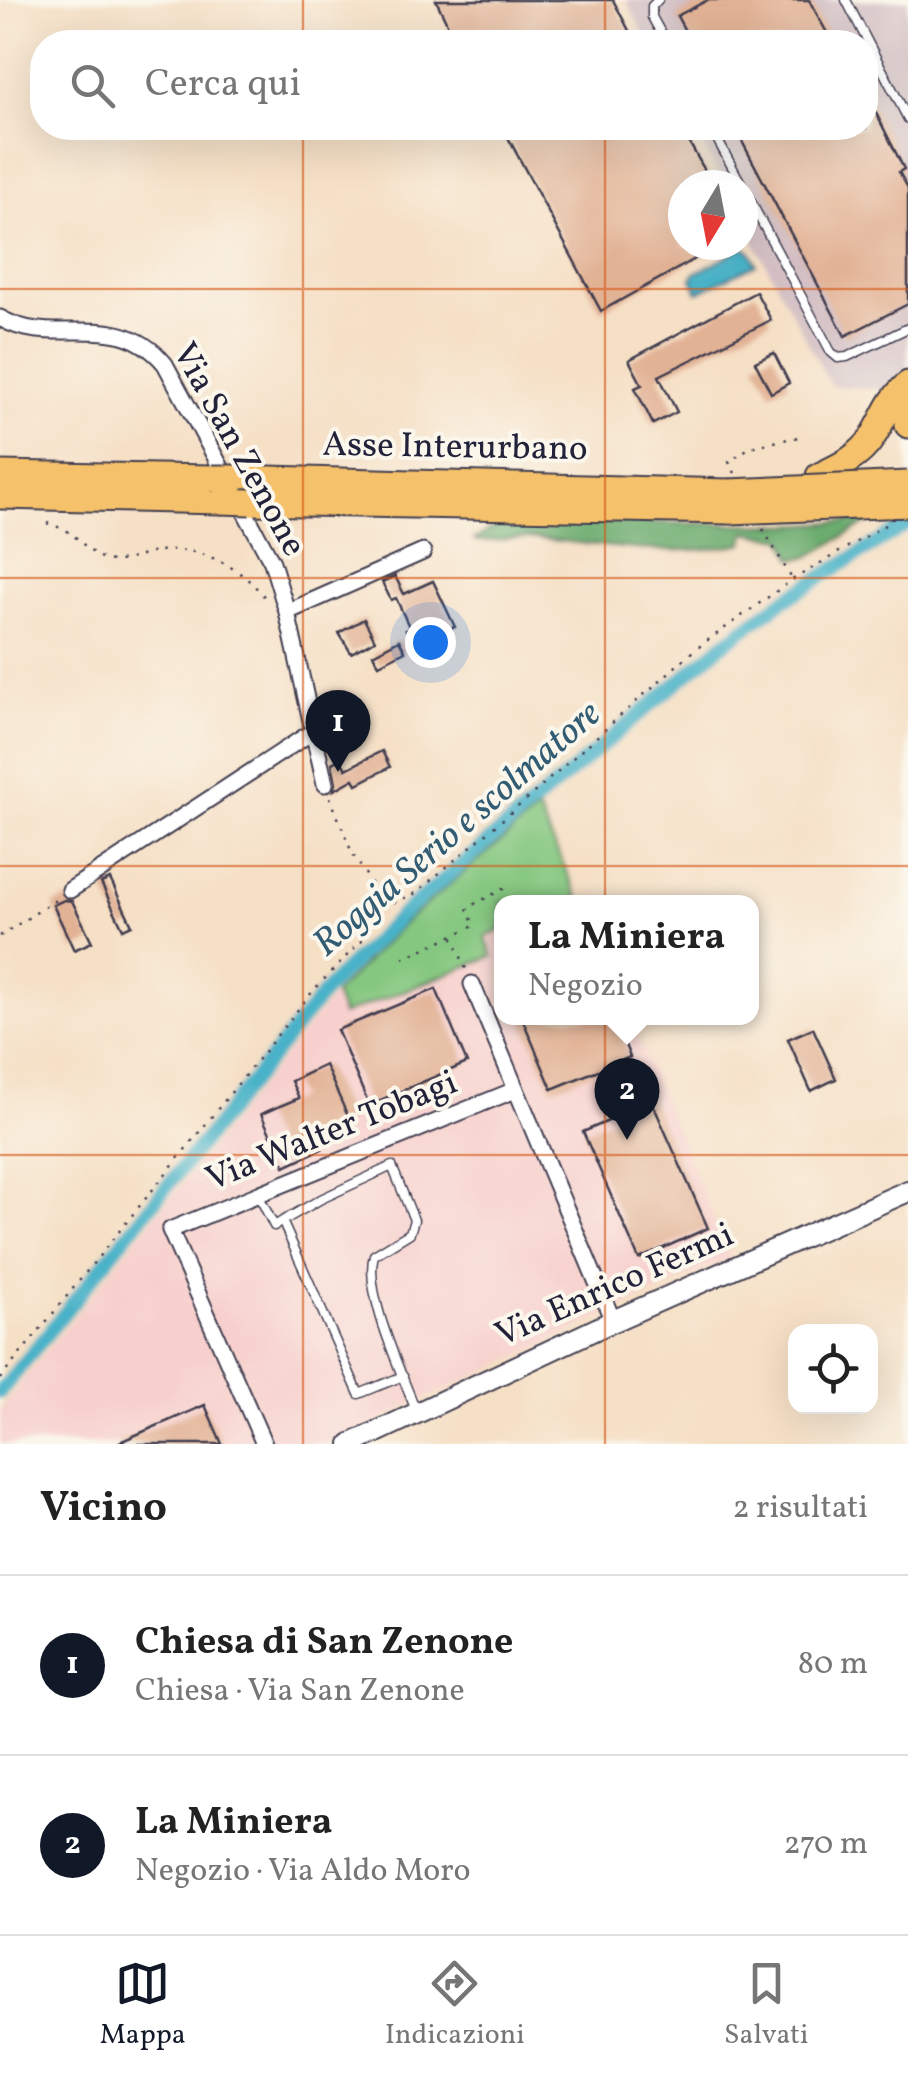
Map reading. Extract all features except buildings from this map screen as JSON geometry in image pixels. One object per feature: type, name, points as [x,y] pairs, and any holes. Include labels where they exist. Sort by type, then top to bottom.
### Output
[{"type":"highway","points":[[729,502],[819,476],[844,464],[870,441],[892,398],[908,384]]},
{"type":"highway","points":[[908,398],[908,425]]},
{"type":"highway","name":"Asse Interurbano","points":[[0,474],[900,512]]},
{"type":"highway","name":"Asse Interurbano","points":[[0,496],[223,486],[250,502],[729,502],[908,484]]},
{"type":"street","name":"Via San Zenone","points":[[0,318],[30,328],[127,335],[155,352],[165,364],[272,562],[325,784]]},
{"type":"street","name":"Via San Zenone","points":[[286,612],[424,552]]},
{"type":"street","points":[[70,890],[312,732]]},
{"type":"street","points":[[472,984],[613,1321]]},
{"type":"street","name":"Via Walter Tobagi","points":[[264,1444],[170,1230],[516,1090]]},
{"type":"street","name":"Via Enrico Fermi","points":[[351,1444],[613,1321],[908,1191]]},
{"type":"lane","points":[[658,0],[652,6],[652,17],[659,30]]},
{"type":"lane","points":[[846,0],[863,30]]},
{"type":"lane","points":[[878,55],[904,100],[908,119]]},
{"type":"lane","points":[[717,140],[733,170]]},
{"type":"lane","points":[[758,216],[831,352],[838,358],[847,358],[908,328]]},
{"type":"lane","points":[[383,1144],[414,1220],[410,1233],[374,1256],[370,1268],[380,1317],[417,1413]]},
{"type":"lane","points":[[258,1194],[274,1226],[392,1166]]},
{"type":"lane","points":[[283,1223],[359,1394],[403,1376]]},
{"type":"path","points":[[0,1379],[386,906],[416,893],[693,650],[792,580],[900,512]]},
{"type":"path","points":[[47,523],[67,530],[94,554],[108,560],[164,550],[186,549],[205,554],[256,586],[270,605]]},
{"type":"path","points":[[325,784],[352,853],[386,906]]},
{"type":"path","points":[[403,958],[474,926],[467,908],[506,888]]},
{"type":"path","points":[[0,936],[70,890]]},
{"type":"path","points":[[453,936],[472,984]]},
{"type":"shaded area","points":[[626,0],[908,0],[908,390],[831,386],[758,249],[758,170],[716,170],[700,140],[878,140],[878,30],[642,30]]},
{"type":"shaded area","points":[[494,933],[494,1025],[632,1025],[730,1258],[327,1444],[0,1444],[0,1411],[25,1377],[334,994],[342,1014],[493,955],[484,937]]},
{"type":"green space","points":[[505,520],[787,525],[873,520],[808,557],[793,559],[784,539],[746,532],[744,543],[690,550],[635,549],[527,538],[474,540]]},
{"type":"green space","points":[[538,810],[578,895],[494,895],[494,933],[485,937],[493,956],[342,1015],[334,994],[405,922]]},
{"type":"water","points":[[720,260],[754,260],[756,264],[698,292],[692,279],[694,274]]},
{"type":"waterway","name":"Roggia Serio e scolmatore","points":[[0,1392],[330,985],[400,916],[722,645],[781,602],[908,524]]},
{"type":"place","name":"Chiesa di San Zenone","points":[[338,772]]},
{"type":"place","name":"La Miniera","points":[[627,1140]]}]
